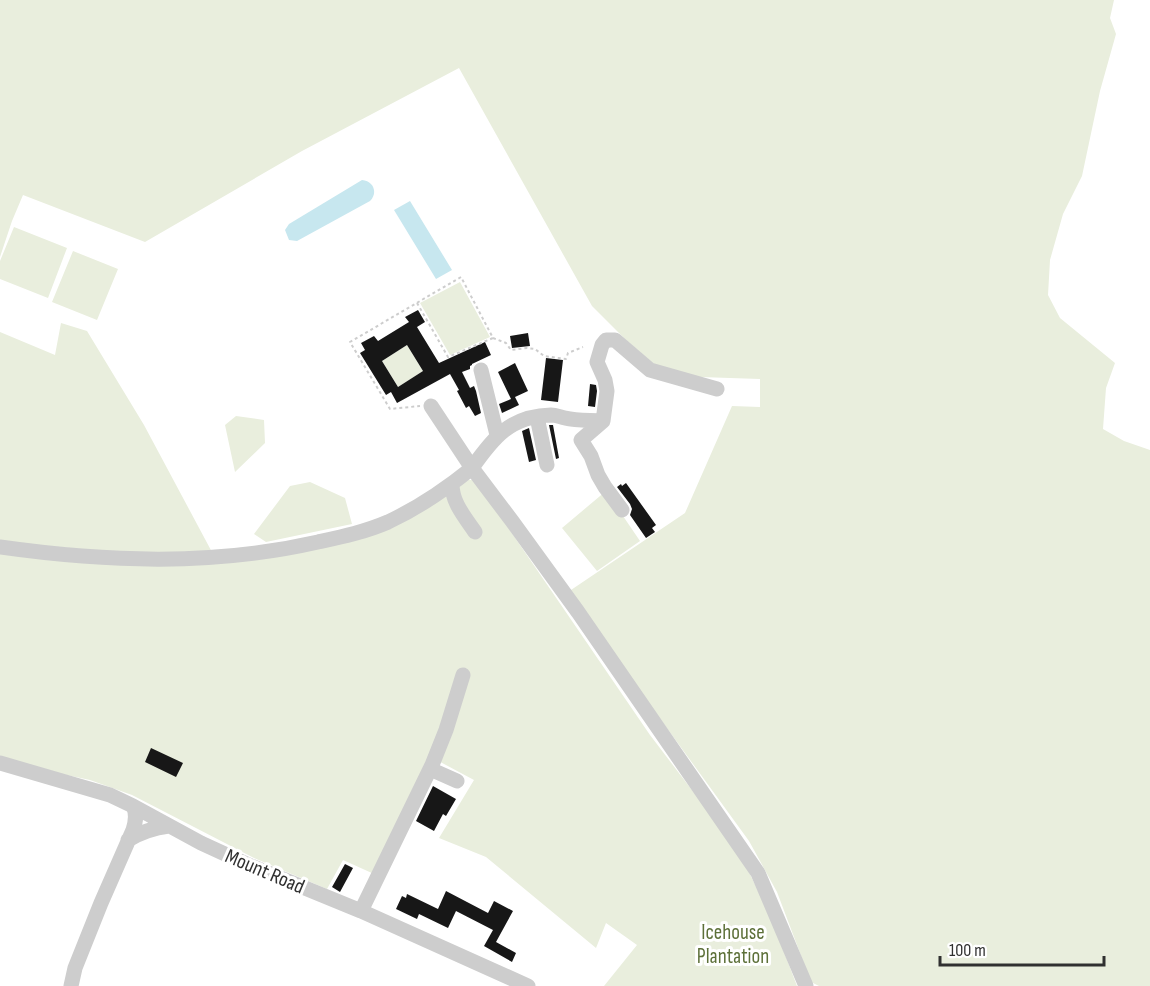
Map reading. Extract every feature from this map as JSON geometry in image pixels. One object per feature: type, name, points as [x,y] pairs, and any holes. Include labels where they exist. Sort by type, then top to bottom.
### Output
[{"type":"street","points":[[622,510],[605,487],[581,440],[603,421],[607,390],[597,362],[602,345],[606,340],[615,340],[650,370],[717,389]]},
{"type":"street","points":[[481,370],[497,435]]},
{"type":"street","points":[[432,406],[472,468],[571,603],[758,873],[806,986]]},
{"type":"street","points":[[0,547],[100,557],[172,560],[283,550],[356,534],[386,523],[416,508],[453,484],[472,468],[497,435],[526,418],[553,415],[603,421]]},
{"type":"street","points":[[537,417],[547,465]]},
{"type":"street","points":[[453,484],[454,501],[475,532]]},
{"type":"street","points":[[361,911],[430,769],[446,730],[462,675]]},
{"type":"street","name":"Mount Road","points":[[0,764],[110,795],[201,843],[251,866],[361,911],[528,986]]},
{"type":"street","points":[[430,769],[458,781]]},
{"type":"street","points":[[71,986],[79,957],[136,822],[134,806]]},
{"type":"street","points":[[128,840],[139,833],[169,826]]},
{"type":"path","points":[[432,406],[390,409],[350,342],[461,278],[493,338],[506,343],[511,350],[535,349],[544,356],[566,359],[568,352],[583,347]]},
{"type":"path","points":[[417,303],[448,357],[493,338]]},
{"type":"green space","points":[[0,0],[1114,0],[1110,18],[1116,34],[1100,91],[1082,176],[1063,214],[1050,260],[1048,295],[1060,318],[1115,363],[1106,388],[1103,429],[1124,441],[1150,450],[1150,986],[819,986],[811,982],[777,892],[749,841],[568,592],[685,513],[732,406],[760,407],[760,379],[700,377],[655,365],[592,306],[459,68],[302,151],[145,242],[23,195],[0,257]]},
{"type":"green space","points":[[14,227],[67,248],[48,298],[0,279],[0,261]]},
{"type":"green space","points":[[73,251],[118,269],[97,320],[52,302]]},
{"type":"green space","points":[[460,282],[490,337],[450,355],[420,303]]},
{"type":"green space","points":[[61,323],[87,331],[144,425],[213,554],[152,555],[0,542],[0,332],[55,355]]},
{"type":"green space","points":[[407,345],[423,371],[398,387],[382,361]]},
{"type":"green space","points":[[236,416],[264,420],[265,443],[235,472],[225,425]]},
{"type":"green space","name":"Icehouse Plantation","points":[[468,480],[473,480],[479,485],[650,735],[736,848],[762,899],[797,986],[604,986],[637,945],[606,923],[596,948],[486,857],[439,838],[474,780],[431,757],[374,874],[343,860],[327,889],[254,858],[132,795],[90,780],[0,757],[0,551],[100,562],[356,536]]},
{"type":"green space","points":[[310,482],[345,498],[352,524],[266,542],[254,534],[290,486]]},
{"type":"green space","points":[[606,491],[640,541],[597,571],[562,528]]},
{"type":"water","points":[[362,180],[374,188],[370,201],[297,241],[289,240],[285,230],[289,224]]},
{"type":"water","points":[[410,201],[452,270],[436,279],[394,210]]},
{"type":"building","points":[[418,310],[425,322],[417,327],[439,363],[485,342],[491,355],[472,364],[470,369],[462,372],[470,388],[474,386],[481,413],[475,416],[469,406],[466,408],[450,374],[397,403],[391,392],[386,395],[360,353],[365,350],[361,343],[374,336],[378,341],[409,322],[405,317]],"holes":[[[407,345],[423,371],[398,387],[382,361]]]},
{"type":"building","points":[[528,333],[530,346],[512,348],[510,336]]},
{"type":"building","points":[[546,358],[563,360],[558,402],[541,400]]},
{"type":"building","points":[[515,363],[528,391],[515,397],[519,405],[502,413],[499,404],[511,399],[498,372]]},
{"type":"building","points":[[590,384],[596,385],[595,407],[588,406]]},
{"type":"building","points":[[549,425],[553,425],[559,458],[556,459]]},
{"type":"building","points":[[529,428],[536,460],[529,462],[522,431]]},
{"type":"building","points":[[626,483],[656,525],[652,528],[655,532],[646,538],[630,515],[632,509],[630,504],[617,487]]},
{"type":"building","points":[[151,748],[183,763],[176,777],[145,762]]},
{"type":"building","points":[[433,786],[456,799],[446,816],[443,814],[434,831],[416,821]]},
{"type":"building","points":[[345,864],[353,868],[340,892],[332,887]]},
{"type":"building","points":[[446,891],[488,913],[494,901],[513,911],[496,942],[516,953],[512,962],[484,946],[493,930],[456,911],[448,928],[419,914],[417,919],[396,909],[402,896],[406,898],[407,894],[438,909]]}]
